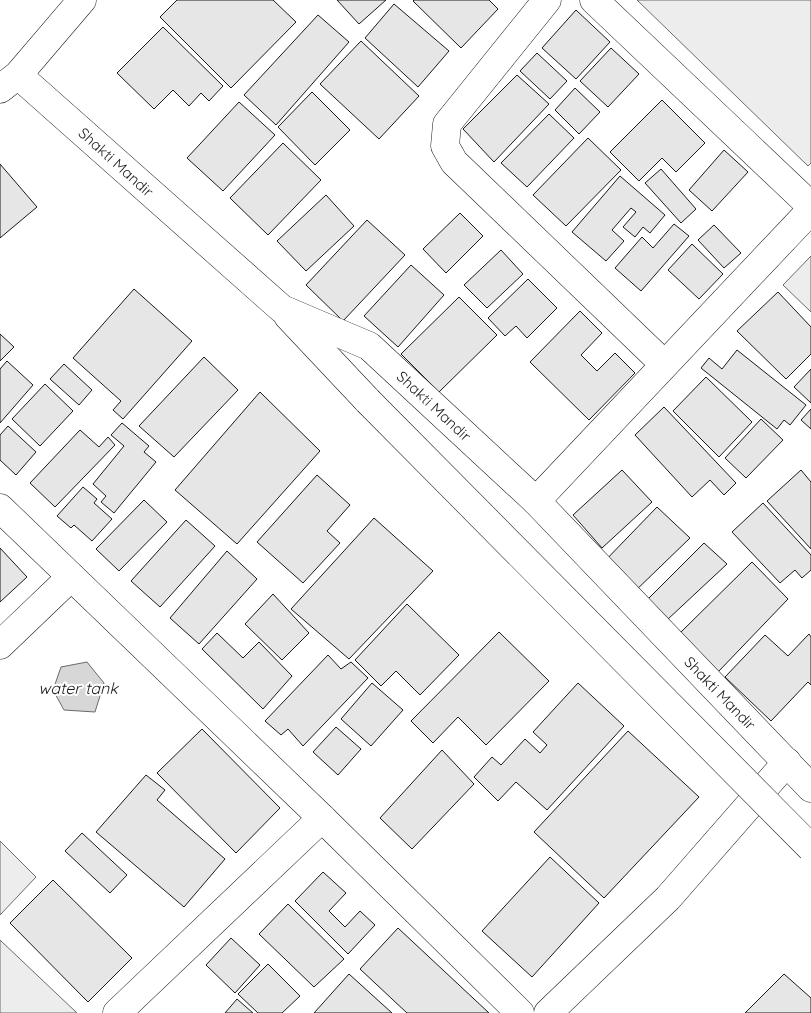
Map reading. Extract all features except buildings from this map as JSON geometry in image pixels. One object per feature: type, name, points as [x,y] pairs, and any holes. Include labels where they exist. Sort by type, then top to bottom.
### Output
[{"type":"street","points":[[9,82],[82,0]]},
{"type":"street","points":[[547,0],[447,124],[445,146],[454,162],[664,364]]},
{"type":"street","points":[[594,0],[811,206]]},
{"type":"street","name":"Shakti Mandir","points":[[9,82],[282,310],[369,346],[536,501],[811,788]]},
{"type":"street","points":[[536,501],[811,210]]},
{"type":"street","points":[[282,310],[368,401],[811,848]]},
{"type":"street","points":[[0,508],[322,818],[520,1013]]},
{"type":"street","points":[[0,645],[71,577]]},
{"type":"street","points":[[548,1013],[668,898],[786,762]]},
{"type":"street","points":[[117,1013],[322,818]]},
{"type":"shaded area","points":[[637,0],[811,0],[811,163],[808,166]]},
{"type":"shaded area","points":[[811,256],[811,312],[783,285]]},
{"type":"shaded area","points":[[0,841],[36,877],[0,915]]},
{"type":"shaded area","points":[[0,940],[77,1013],[0,1013]]},
{"type":"water","name":"water tank","points":[[87,662],[104,683],[95,712],[64,710],[53,690],[61,667]]}]
